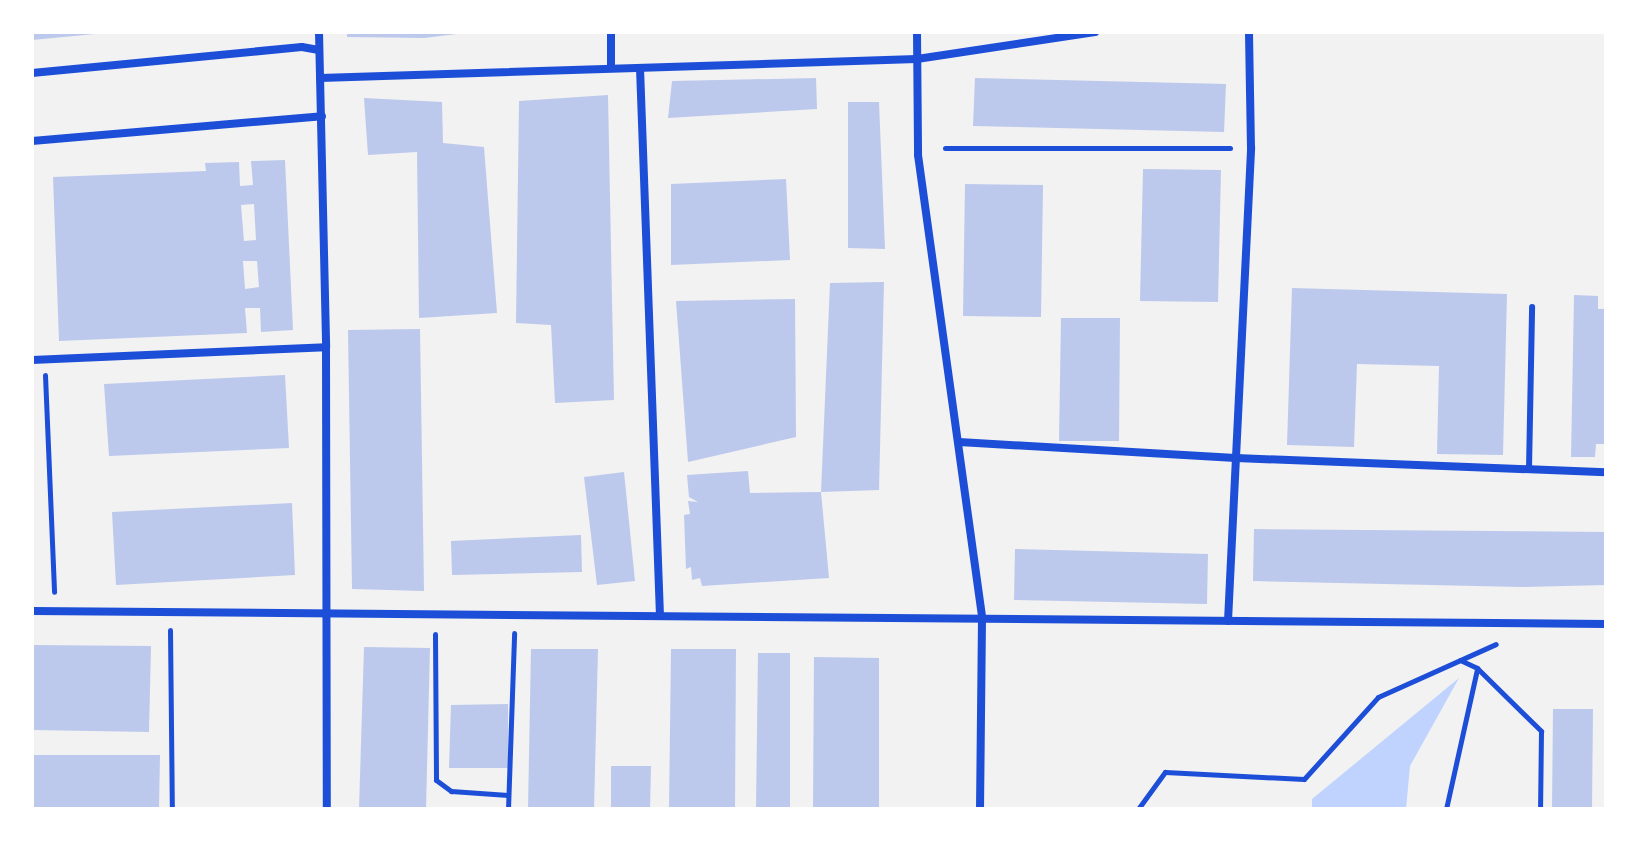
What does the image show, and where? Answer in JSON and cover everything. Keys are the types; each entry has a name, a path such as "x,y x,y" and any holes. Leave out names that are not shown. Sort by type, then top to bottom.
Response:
{"street":[{"path":"319,32 326,347 327,809"},
{"path":"611,32 611,68"},
{"path":"917,32 918,155 982,619 980,809"},
{"path":"320,78 917,59 1095,32"},
{"path":"1228,621 1251,148 1249,32"},
{"path":"32,73 302,47 319,50"},
{"path":"640,68 660,616"},
{"path":"32,141 322,116"},
{"path":"32,360 326,347"},
{"path":"959,442 1236,458 1606,472"},
{"path":"32,611 1606,624"}],"lane":[{"path":"1529,469 1532,307"}],"path":[{"path":"945,148 1230,148"},
{"path":"45,374 54,592"},
{"path":"170,630 172,809"},
{"path":"508,809 514,633"},
{"path":"435,634 436,780 451,791 508,795"},
{"path":"1138,809 1165,772 1304,779 1378,697 1496,644"},
{"path":"1459,660 1477,668 1541,731 1540,809"},
{"path":"1446,809 1477,668"}],"water":[{"path":"1459,678 1410,766 1406,809 1312,809 1312,799"}],"building":[{"path":"32,32 95,32 95,34 32,40"},
{"path":"347,32 457,34 424,38 347,37"},
{"path":"816,78 817,109 668,118 672,81"},
{"path":"975,78 1226,84 1224,132 973,126"},
{"path":"608,95 614,400 555,403 551,325 516,323 519,101"},
{"path":"364,98 442,102 443,143 484,147 497,313 419,318 417,152 368,155"},
{"path":"848,102 879,102 885,249 848,248"},
{"path":"285,160 293,330 261,332 260,308 245,308 247,333 59,341 53,177 206,171 205,163 239,162 240,186 253,185 251,161","holes":["254,204 256,240 244,241 241,205","243,261 257,261 259,287 245,289"]},
{"path":"1143,169 1221,170 1218,302 1140,301"},
{"path":"786,179 790,260 671,265 671,184"},
{"path":"965,184 1043,185 1041,317 963,316"},
{"path":"884,282 879,490 821,492 830,283"},
{"path":"1292,288 1507,294 1503,455 1437,454 1439,366 1357,364 1354,447 1287,445"},
{"path":"1574,295 1598,296 1598,309 1606,309 1606,444 1596,444 1595,457 1571,457"},
{"path":"795,299 796,437 688,462 676,301"},
{"path":"1061,318 1120,318 1119,441 1059,441"},
{"path":"420,329 424,591 352,589 348,330"},
{"path":"285,375 289,448 109,456 104,384"},
{"path":"748,471 750,493 821,492 829,578 702,586 700,578 692,580 691,567 686,569 684,515 690,514 688,501 698,502 689,497 687,475"},
{"path":"624,472 635,581 597,585 584,477"},
{"path":"292,503 295,575 116,585 112,512"},
{"path":"1254,529 1606,532 1606,585 1522,587 1253,581"},
{"path":"581,535 582,572 452,575 451,541"},
{"path":"1015,549 1208,554 1207,604 1014,600"},
{"path":"32,645 151,646 149,732 32,730"},
{"path":"364,647 430,648 426,809 359,809"},
{"path":"531,649 598,649 594,809 528,809"},
{"path":"671,649 736,649 735,809 669,809"},
{"path":"758,653 790,653 790,809 756,809"},
{"path":"814,657 879,658 879,809 813,809"},
{"path":"508,704 508,768 449,768 451,705"},
{"path":"1553,709 1593,709 1592,809 1552,809"},
{"path":"32,755 160,755 159,809 32,809"},
{"path":"611,766 651,766 650,809 611,809"}]}
